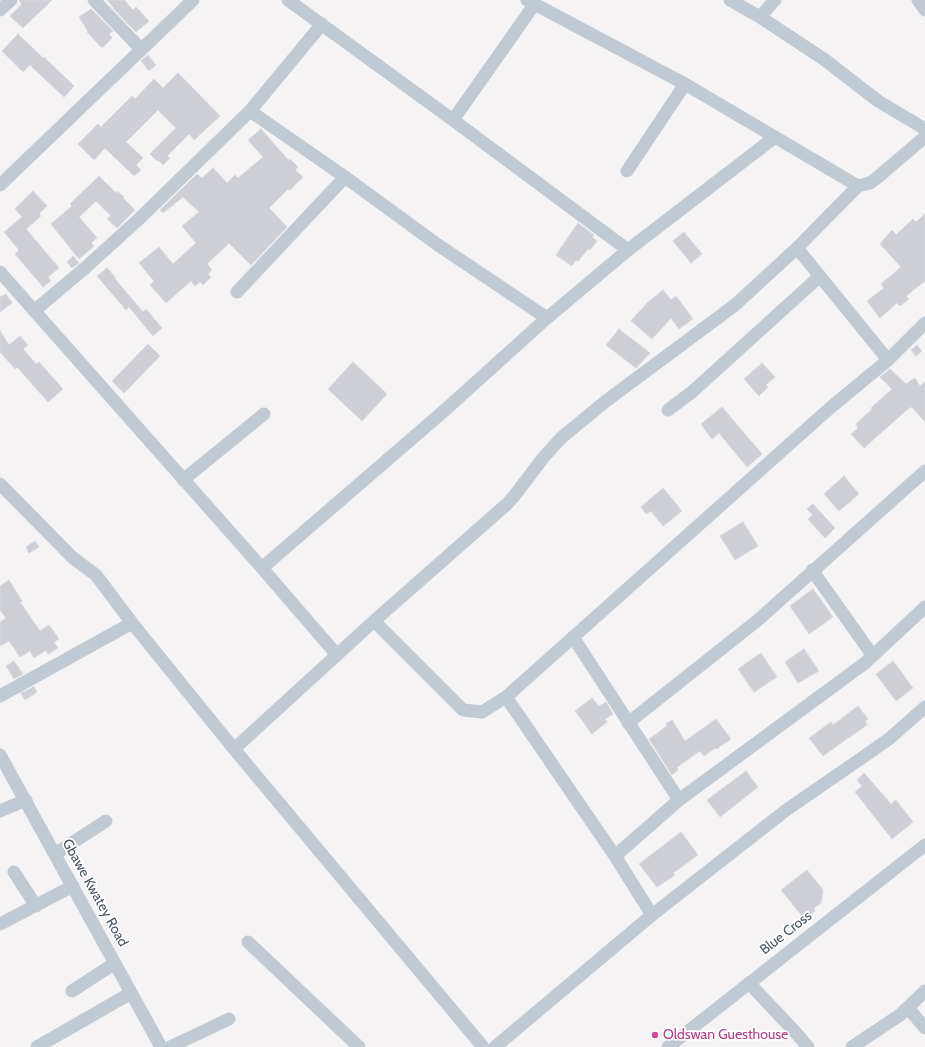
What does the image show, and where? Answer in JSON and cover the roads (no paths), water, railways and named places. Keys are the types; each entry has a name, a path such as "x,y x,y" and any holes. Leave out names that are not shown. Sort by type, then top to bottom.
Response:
{"street":[{"path":"0,10 11,0"},
{"path":"94,0 141,49"},
{"path":"0,185 194,0"},
{"path":"288,0 628,250"},
{"path":"730,0 760,17 825,60 878,100 925,129"},
{"path":"760,17 775,0"},
{"path":"918,0 925,10"},
{"path":"453,120 531,2 685,84 858,186"},
{"path":"34,311 85,268 138,219 250,111 322,24"},
{"path":"627,171 685,84"},
{"path":"250,111 345,177 438,245 547,318"},
{"path":"262,568 445,410 547,318 628,250 775,137"},
{"path":"234,749 374,621 507,504 543,458 561,438 606,401 735,305 797,248 858,186 870,183 925,137"},
{"path":"237,292 345,177"},
{"path":"797,248 888,360"},
{"path":"0,272 337,655"},
{"path":"668,410 692,392 820,276"},
{"path":"374,621 463,710 482,712 506,697 830,408 888,360 925,323"},
{"path":"183,480 264,414"},
{"path":"628,723 758,620 812,570 925,471"},
{"path":"0,484 72,558 96,575 132,623 234,749 483,1047"},
{"path":"812,570 873,656"},
{"path":"616,856 679,800 873,656 925,607"},
{"path":"0,696 132,623"},
{"path":"573,637 679,800"},
{"path":"506,697 616,856 652,915"},
{"path":"495,1047 652,915 785,811 889,739 925,707"},
{"name":"Gbawe Kwatey Road","path":"0,755 161,1047"},
{"path":"0,811 26,800"},
{"path":"55,854 106,821"},
{"name":"Blue Cross","path":"671,1046 925,845"},
{"path":"14,872 36,906"},
{"path":"0,924 73,886"},
{"path":"248,942 359,1047"},
{"path":"72,991 115,963"},
{"path":"749,983 808,1047"},
{"path":"852,1047 908,1008 925,991"},
{"path":"37,1047 132,993"},
{"path":"908,1008 925,1028"},
{"path":"170,1047 228,1019"}],"place":[{"name":"Oldswan Guesthouse","path":"655,1035"}]}
